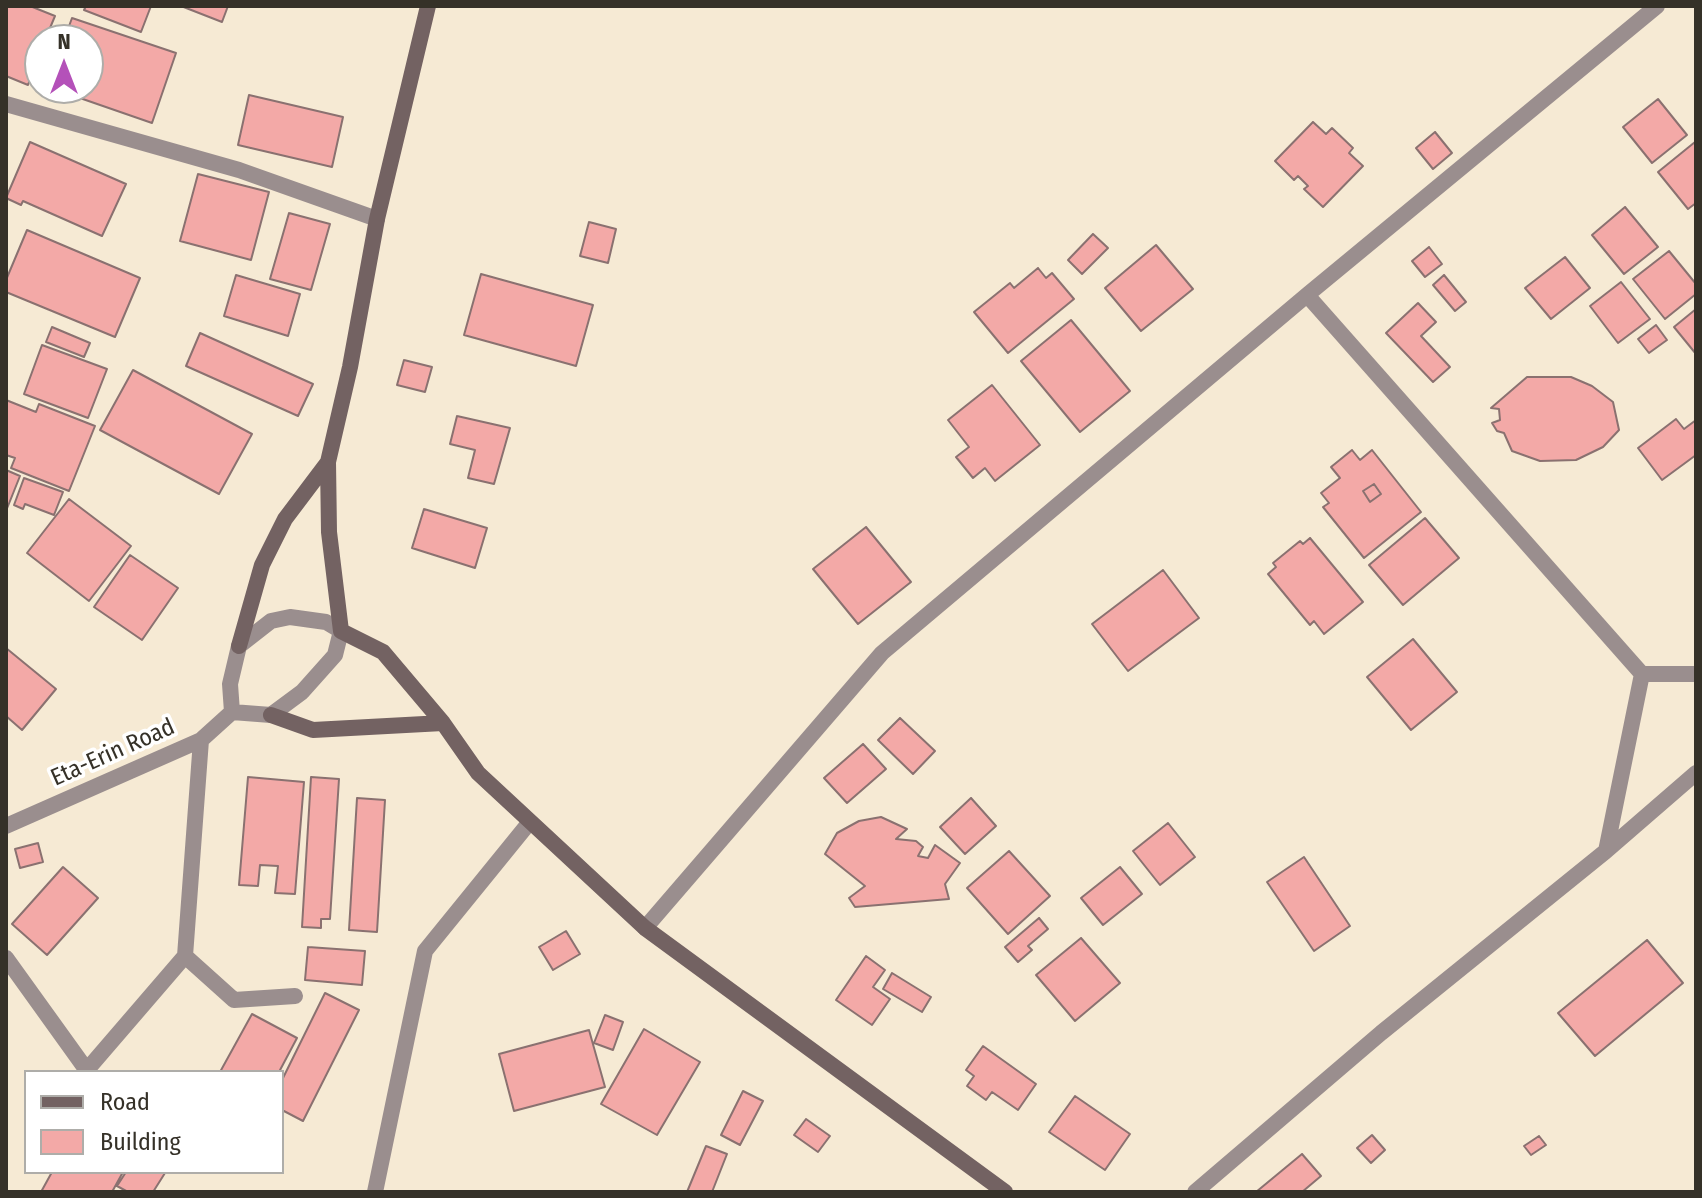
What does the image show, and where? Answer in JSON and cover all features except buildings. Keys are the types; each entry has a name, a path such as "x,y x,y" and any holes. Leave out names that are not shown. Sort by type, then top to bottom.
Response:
{"street":[{"path":"271,715 302,692 335,655 341,631 329,532 328,462 350,367 377,219 428,6"},
{"path":"645,928 882,653 1307,295 1657,6"},
{"path":"6,104 239,170 377,219"},
{"path":"1307,295 1642,674 1696,674"},
{"path":"328,462 285,519 262,565 230,684 232,712 271,715 313,730 443,723"},
{"path":"239,646 271,621 290,617 326,622 383,652 443,723 478,773 645,928 1005,1192"},
{"path":"1606,851 1642,674"},
{"name":"Eta-Erin Road","path":"6,826 201,740 232,712"},
{"path":"88,1070 185,956 201,740"},
{"path":"1195,1192 1381,1033 1606,851 1696,773"},
{"path":"375,1192 425,951 529,823"},
{"path":"185,956 234,1000 295,996"},
{"path":"6,958 86,1070"}]}
